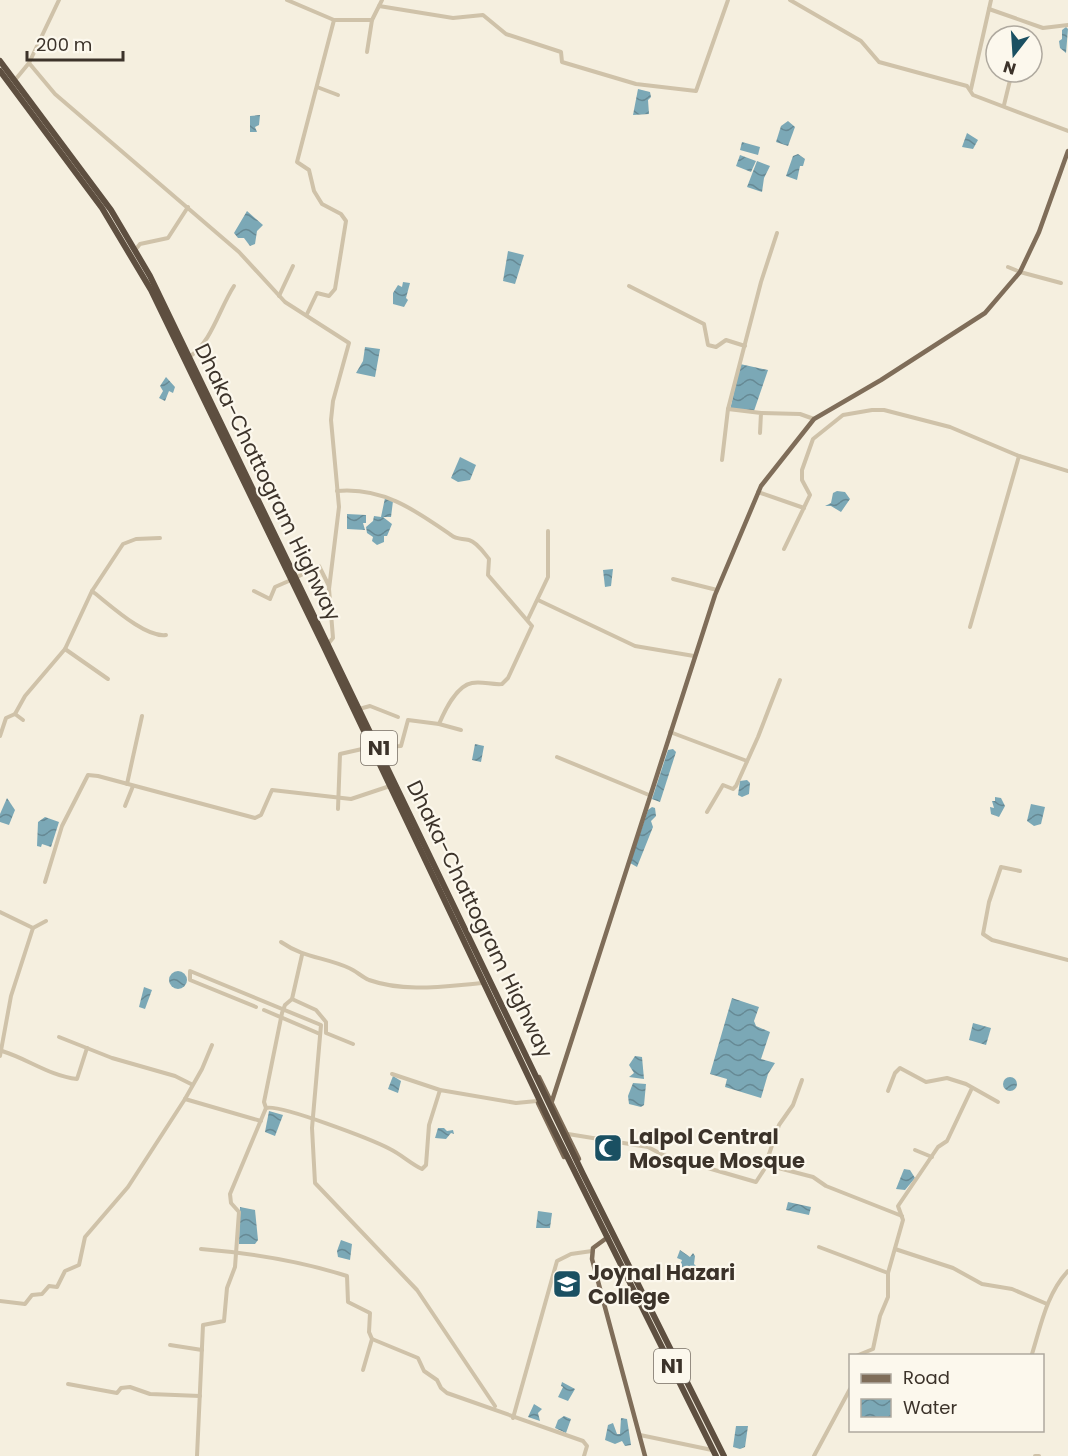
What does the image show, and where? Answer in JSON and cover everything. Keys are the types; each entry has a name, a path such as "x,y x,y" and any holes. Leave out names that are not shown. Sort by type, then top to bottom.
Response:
{"highway":[{"name":"Dhaka-Chattogram Highway","path":"0,61 111,210 136,249 294,578 371,747 426,853"},
{"name":"Dhaka-Chattogram Highway","path":"0,71 102,208 128,248 328,644 378,747 485,982 530,1070"},
{"name":"Dhaka-Chattogram Highway","path":"430,862 577,1168 608,1238 714,1453"},
{"name":"Dhaka-Chattogram Highway","path":"577,1168 606,1216 724,1456"},
{"path":"599,1219 606,1216"},
{"path":"627,1276 632,1278 634,1273"},
{"path":"633,1288 634,1283 639,1284"}],"main road":[{"path":"552,1101 694,656 717,590 758,492 814,419 881,380 985,313 1020,272 1040,232 1068,151"},
{"path":"530,1070 547,1092 568,1134 577,1168"},
{"path":"530,1070 537,1101 557,1145 577,1168"},
{"path":"547,1092 551,1094 555,1090"},
{"path":"608,1238 592,1251 594,1270 645,1456"}],"street":[{"path":"14,80 29,63 59,0"},
{"path":"287,0 334,20 372,20"},
{"path":"367,52 372,20 382,0"},
{"path":"379,6 453,18 483,15 506,34 561,52 562,62 636,84 696,91 728,0"},
{"path":"790,0 861,40 879,62 964,85 973,94 1068,131"},
{"path":"971,90 991,0"},
{"path":"989,9 1043,28 1068,25"},
{"path":"307,315 317,293 329,296 335,290 346,221 341,214 322,204 314,191 309,170 297,162 334,20"},
{"path":"29,63 55,94 239,252 279,296 349,343 333,400 331,420 338,516 330,587 333,633 328,644"},
{"path":"1004,105 1009,84"},
{"path":"317,87 338,94"},
{"path":"136,249 140,244 168,238 188,207"},
{"path":"722,459 728,409 777,233"},
{"path":"279,296 293,266"},
{"path":"1008,267 1061,282"},
{"path":"629,285 704,324 708,345 716,348 726,340 745,346"},
{"path":"189,357 204,345 221,305 234,286"},
{"path":"728,409 800,414 814,419"},
{"path":"784,549 810,495 802,480 805,454 813,439 843,415 872,410 898,413 950,427 1019,456 1068,471"},
{"path":"760,433 761,413"},
{"path":"970,627 1019,456"},
{"path":"337,491 354,490 384,494 433,521 456,538 473,542 489,559 488,575 528,618 532,630 508,678 502,684 473,683 463,686 448,706 439,724"},
{"path":"758,492 804,508"},
{"path":"528,618 548,577 548,531"},
{"path":"0,736 6,718 15,714 25,696 65,649 92,591 123,544 136,539 160,538"},
{"path":"254,591 270,599 276,587 319,566 330,587"},
{"path":"673,579 717,590"},
{"path":"92,591 146,631 158,636 166,635"},
{"path":"538,600 635,646 694,656"},
{"path":"65,649 108,679"},
{"path":"707,812 723,785 733,789 736,786 780,680"},
{"path":"359,709 370,706 398,717"},
{"path":"15,714 23,720"},
{"path":"127,784 142,716"},
{"path":"378,747 401,746 408,720 439,724 461,730"},
{"path":"670,732 747,761"},
{"path":"338,809 340,754 371,747"},
{"path":"557,757 649,795"},
{"path":"45,882 62,826 86,777 98,776 255,818 261,815 272,790 351,800 390,786"},
{"path":"125,806 133,786"},
{"path":"1020,871 1001,867 989,902 982,934 992,940 1068,960"},
{"path":"0,912 33,928"},
{"path":"46,921 33,928 11,996 1,1053 64,1077 77,1079 87,1048"},
{"path":"281,942 302,955 350,968 366,979 395,986 415,988 485,982"},
{"path":"267,1108 264,1102 281,1017 283,1009 292,999 302,955"},
{"path":"256,1007 190,980 190,972 321,1025 314,1120 315,1183 417,1290 495,1407"},
{"path":"292,999 316,1010 326,1022 326,1033 353,1044"},
{"path":"264,1010 320,1034"},
{"path":"59,1037 112,1058 175,1076 191,1084"},
{"path":"0,1300 26,1304 32,1295 42,1294 50,1286 57,1287 65,1272 79,1265 85,1237 128,1187 185,1099 212,1045"},
{"path":"888,1091 895,1073 900,1068 926,1082 947,1078 998,1102"},
{"path":"392,1074 440,1090 516,1103 537,1101"},
{"path":"568,1134 648,1147 663,1155 756,1182 765,1166 779,1125 794,1105 802,1080"},
{"path":"857,1354 871,1352 873,1349 880,1316 888,1297 888,1273 903,1220 898,1206 938,1147 946,1141 972,1088"},
{"path":"267,1108 277,1108 314,1120 389,1149 422,1169 426,1166 429,1125 440,1090"},
{"path":"185,1099 261,1121"},
{"path":"197,1456 203,1324 224,1321 227,1288 232,1278 236,1252 239,1210 231,1203 230,1194 267,1108"},
{"path":"915,1150 932,1157"},
{"path":"765,1166 813,1177 826,1186 840,1189 862,1201 902,1216"},
{"path":"819,1247 888,1273"},
{"path":"201,1249 236,1252 316,1266 347,1276 348,1302 370,1313 369,1332 372,1339 363,1370"},
{"path":"895,1250 953,1268 982,1284 1012,1289 1047,1304"},
{"path":"513,1418 557,1261 572,1254 592,1251"},
{"path":"1032,1354 1047,1304 1059,1281 1068,1271"},
{"path":"372,1339 418,1358 424,1371 437,1380 447,1393 583,1441 587,1446 584,1456"},
{"path":"171,1344 202,1350"},
{"path":"68,1384 117,1393 121,1388 129,1387 150,1394 200,1396"},
{"path":"814,1456 849,1391"},
{"path":"640,1435 714,1453"}],"water":[{"path":"1066,27 1068,29 1066,53 1060,48 1059,41 1062,39 1062,30"},
{"path":"638,89 650,92 649,114 633,115"},
{"path":"260,115 259,125 255,127 257,132 250,132 250,116"},
{"path":"788,121 795,127 788,146 776,142 781,126"},
{"path":"967,133 978,140 973,149 962,147"},
{"path":"742,142 760,147 758,155 740,150"},
{"path":"798,154 805,159 803,166 800,166 797,180 786,176 793,156"},
{"path":"740,155 756,161 751,172 736,166"},
{"path":"757,161 770,166 764,178 762,192 747,187"},
{"path":"247,211 263,225 257,231 255,244 250,246 244,238 238,238 234,233"},
{"path":"508,251 524,255 515,284 503,281"},
{"path":"403,282 410,283 406,298 408,300 404,307 393,304 393,293 398,285 402,287"},
{"path":"365,347 380,349 375,377 356,373 363,361"},
{"path":"740,364 768,370 754,411 730,410"},
{"path":"166,377 175,387 173,393 169,391 165,401 159,398 163,391 160,386"},
{"path":"460,457 476,465 470,480 458,482 451,478"},
{"path":"845,492 850,499 841,512 831,506 825,506 831,503 833,493"},
{"path":"385,498 393,501 391,517 383,517 392,524 387,536 384,536 384,542 377,545 372,541 373,537 367,533 366,527 373,521 374,516 381,517"},
{"path":"347,514 366,515 366,523 363,523 365,530 347,529"},
{"path":"613,569 611,586 605,587 603,570"},
{"path":"475,744 484,746 481,762 472,760"},
{"path":"673,749 676,752 660,802 652,799 668,750"},
{"path":"747,780 750,783 749,794 742,797 738,795 740,781"},
{"path":"995,797 1001,798 1005,806 999,817 991,814 990,807 994,808 992,801 995,801"},
{"path":"7,798 15,810 9,825 0,822 0,814"},
{"path":"1031,804 1045,807 1041,824 1034,826 1027,821"},
{"path":"655,808 656,816 651,821 653,827 637,867 630,863 648,810"},
{"path":"45,817 59,822 51,847 42,844 41,847 37,846 38,822"},
{"path":"178,971 184,974 187,980 184,986 178,989 172,986 169,980 172,974"},
{"path":"144,987 152,990 145,1009 139,1007"},
{"path":"732,998 759,1007 754,1021 756,1026 770,1032 761,1059 775,1063 768,1074 761,1098 725,1087 727,1079 710,1074"},
{"path":"973,1023 991,1028 986,1045 969,1040"},
{"path":"635,1056 642,1057 644,1079 629,1077 634,1073 629,1065"},
{"path":"393,1076 401,1081 398,1093 388,1089"},
{"path":"1007,1077 1013,1077 1017,1084 1013,1091 1007,1091 1003,1087 1003,1081"},
{"path":"633,1083 646,1084 644,1105 641,1107 629,1104 628,1096"},
{"path":"269,1111 283,1115 275,1136 265,1132"},
{"path":"438,1128 453,1130 454,1134 451,1133 446,1139 435,1138"},
{"path":"904,1169 910,1170 915,1178 905,1190 896,1189"},
{"path":"788,1202 811,1207 809,1215 786,1210"},
{"path":"240,1207 255,1210 258,1240 255,1244 239,1244"},
{"path":"538,1211 552,1213 550,1228 536,1228"},
{"path":"341,1240 352,1244 350,1260 338,1257 337,1251"},
{"path":"680,1250 690,1257 693,1253 695,1256 694,1264 697,1267 690,1273 694,1277 685,1279 674,1273 674,1268 679,1268 682,1260 677,1258"},
{"path":"562,1382 575,1389 568,1401 558,1397 563,1387"},
{"path":"534,1404 542,1409 538,1413 540,1421 528,1417"},
{"path":"564,1416 571,1419 566,1433 555,1428 558,1420"},
{"path":"621,1418 627,1419 631,1445 625,1446 622,1441 615,1444 605,1440 608,1425 613,1423 617,1434 620,1434"},
{"path":"736,1426 748,1426 745,1447 740,1449 733,1447"}],"place":[{"name":"Lalpol Central Mosque Mosque","path":"608,1148"},
{"name":"Joynal Hazari College","path":"567,1284"}]}
